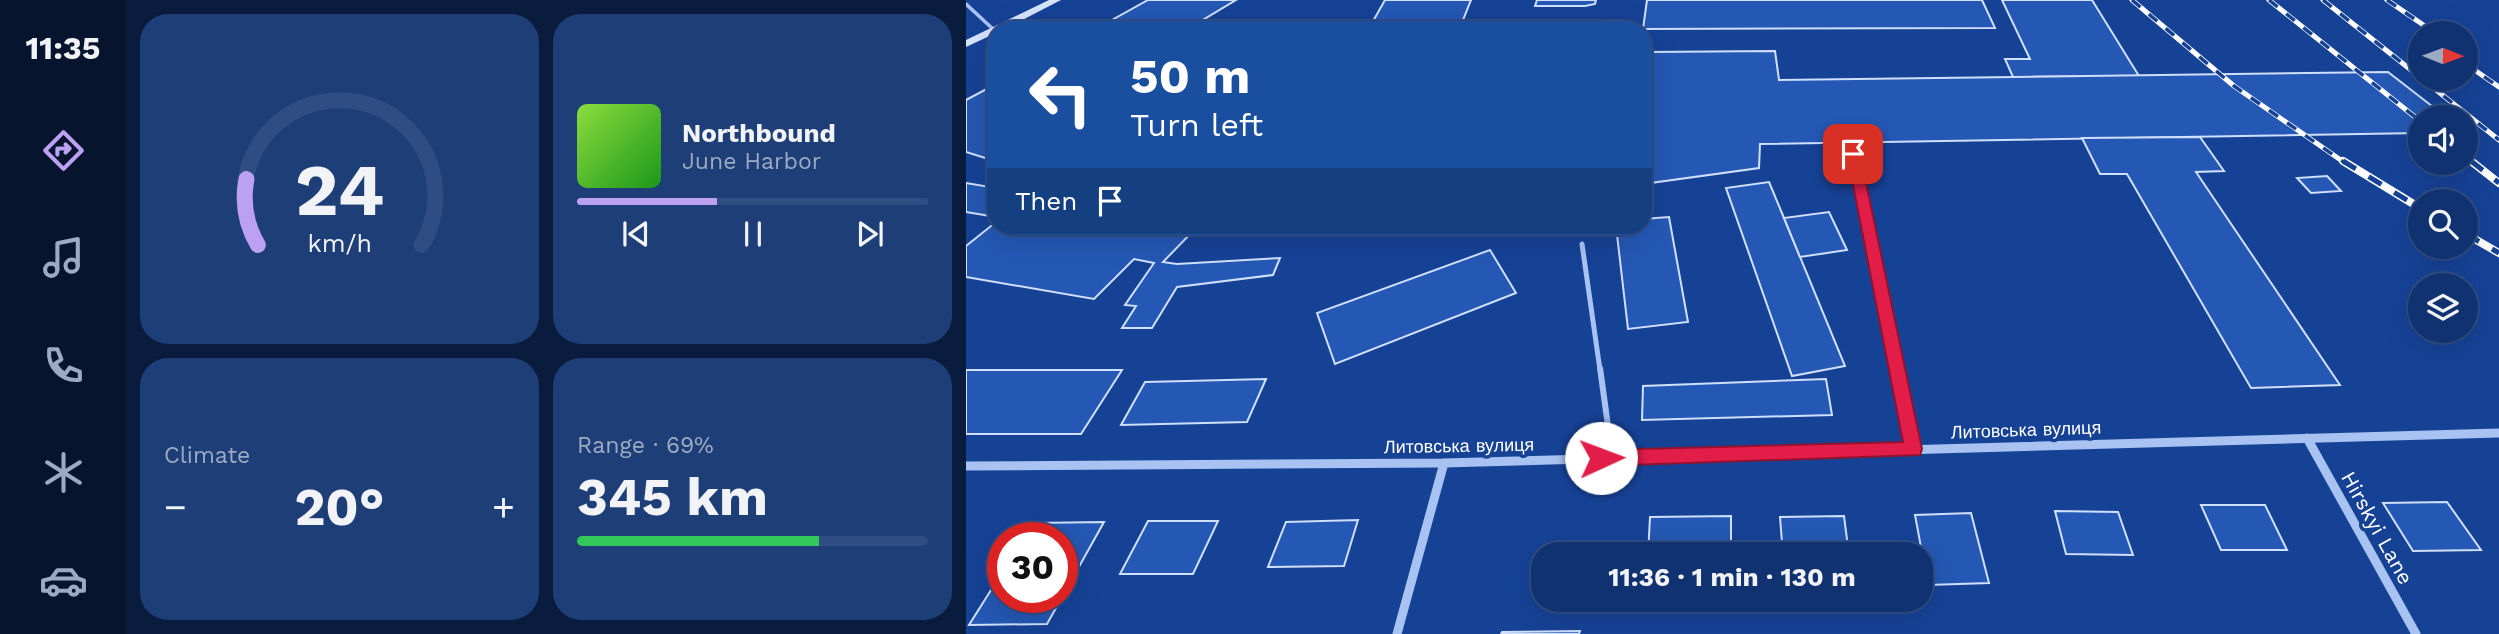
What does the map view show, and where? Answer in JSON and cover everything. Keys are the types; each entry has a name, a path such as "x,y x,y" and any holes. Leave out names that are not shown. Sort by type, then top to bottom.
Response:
{"street":[{"path":"1013,21 1056,0"},
{"path":"966,44 987,34"},
{"name":"Литовська вулиця","path":"966,466 1444,463 2499,433"},
{"name":"Hirskyi Lane","path":"2307,438 2416,634"},
{"path":"1397,634 1444,463"}],"lane":[{"path":"966,4 987,24"},
{"path":"1853,154 1913,449"},
{"path":"1582,244 1608,426 1601,458"}],"building":[{"path":"1148,0 1236,0 1201,21 1110,21"},
{"path":"1385,0 1471,0 1463,21 1373,21"},
{"path":"1537,0 1596,0 1595,4 1585,6 1535,6"},
{"path":"1647,0 1982,0 1995,28 1652,29 1652,21 1644,21"},
{"path":"2002,0 2092,0 2139,76 2013,77 2005,59 2030,59"},
{"path":"1775,51 1779,80 2388,72 2408,88 2408,91 2412,91 2431,105 2408,105 2408,133 1760,144 1759,168 1652,183 1652,52"},
{"path":"987,89 987,159 966,152 966,100"},
{"path":"2200,137 2224,171 2196,172 2340,385 2251,388 2127,174 2100,174 2082,138"},
{"path":"2327,176 2341,191 2311,193 2297,178"},
{"path":"1769,182 1845,366 1792,376 1726,188"},
{"path":"966,183 987,186 987,216 966,212"},
{"path":"1829,212 1847,250 1800,257 1784,218"},
{"path":"1669,217 1688,322 1628,329 1617,235 1652,235 1652,218"},
{"path":"987,229 987,235 1189,235 1163,262 1177,264 1280,258 1273,275 1177,287 1152,328 1122,328 1136,306 1125,305 1154,263 1134,259 1094,299 966,277 966,246"},
{"path":"1490,250 1516,293 1335,364 1317,313"},
{"path":"966,370 1122,370 1081,434 966,434"},
{"path":"1266,379 1247,422 1121,425 1145,382"},
{"path":"1826,379 1832,415 1642,420 1643,386"},
{"path":"2447,502 2481,550 2413,551 2383,503"},
{"path":"2201,505 2265,505 2287,550 2221,550"},
{"path":"2055,511 2118,512 2133,555 2066,554"},
{"path":"1971,513 1989,583 1933,585 1933,542 1920,542 1915,515"},
{"path":"1731,516 1731,542 1649,542 1650,517"},
{"path":"1844,516 1847,542 1782,542 1780,517"},
{"path":"1358,520 1344,566 1268,567 1286,522"},
{"path":"1148,521 1218,521 1193,574 1120,574"},
{"path":"1078,522 1104,522 1078,569"},
{"path":"987,596 987,613 1053,613 1047,624 969,625"},
{"path":"1580,631 1579,634 1501,634 1502,632"}],"railway":[{"path":"2132,0 2234,86 2345,163"},
{"path":"2269,0 2408,111"},
{"path":"2323,0 2499,140"},
{"path":"2387,0 2418,21"},
{"path":"2478,72 2499,87"},
{"path":"2343,161 2408,201"},
{"path":"2478,166 2499,183"},
{"path":"2478,241 2499,253"}],"route":[{"path":"1601,458 1913,449 1909,416 1853,154"}]}
